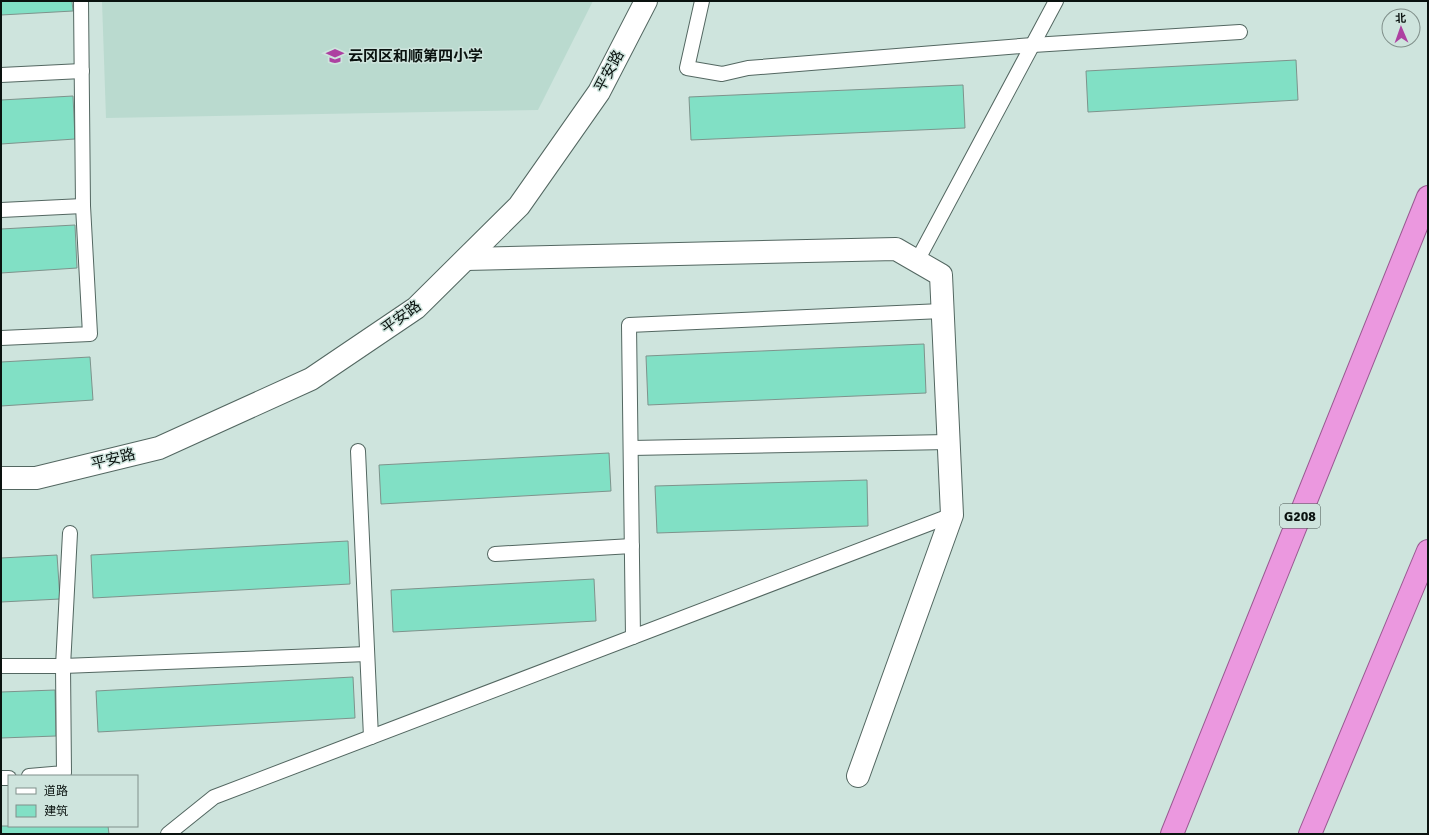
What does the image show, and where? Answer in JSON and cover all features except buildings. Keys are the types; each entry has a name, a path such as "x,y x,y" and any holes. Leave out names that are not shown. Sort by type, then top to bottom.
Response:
{"highway":[{"name":"G208","path":"1172,834 1428,197"},
{"path":"1310,834 1428,550"}],"street":[{"name":"平安路","path":"1,478 36,478 159,448 311,379 416,308 519,206 599,92 646,1"},
{"path":"466,259 896,249 941,275 952,515 858,776"}],"lane":[{"path":"1,338 90,334 83,206 81,1"},
{"path":"702,1 687,68 722,74 748,68 1032,45 1240,32"},
{"path":"917,262 1056,1"},
{"path":"1,75 82,71"},
{"path":"1,210 83,206"},
{"path":"633,637 629,325 942,310"},
{"path":"631,448 948,442"},
{"path":"358,450 371,737"},
{"path":"168,834 214,797 952,515"},
{"path":"41,775 64,773 63,666 70,533"},
{"path":"495,554 632,546"},
{"path":"1,666 63,666 367,654"}],"shaded area":[{"name":"云冈区和顺第四小学","path":"102,1 593,1 538,110 106,118"}],"place":[{"name":"云冈区和顺第四小学","path":"335,56"}]}
